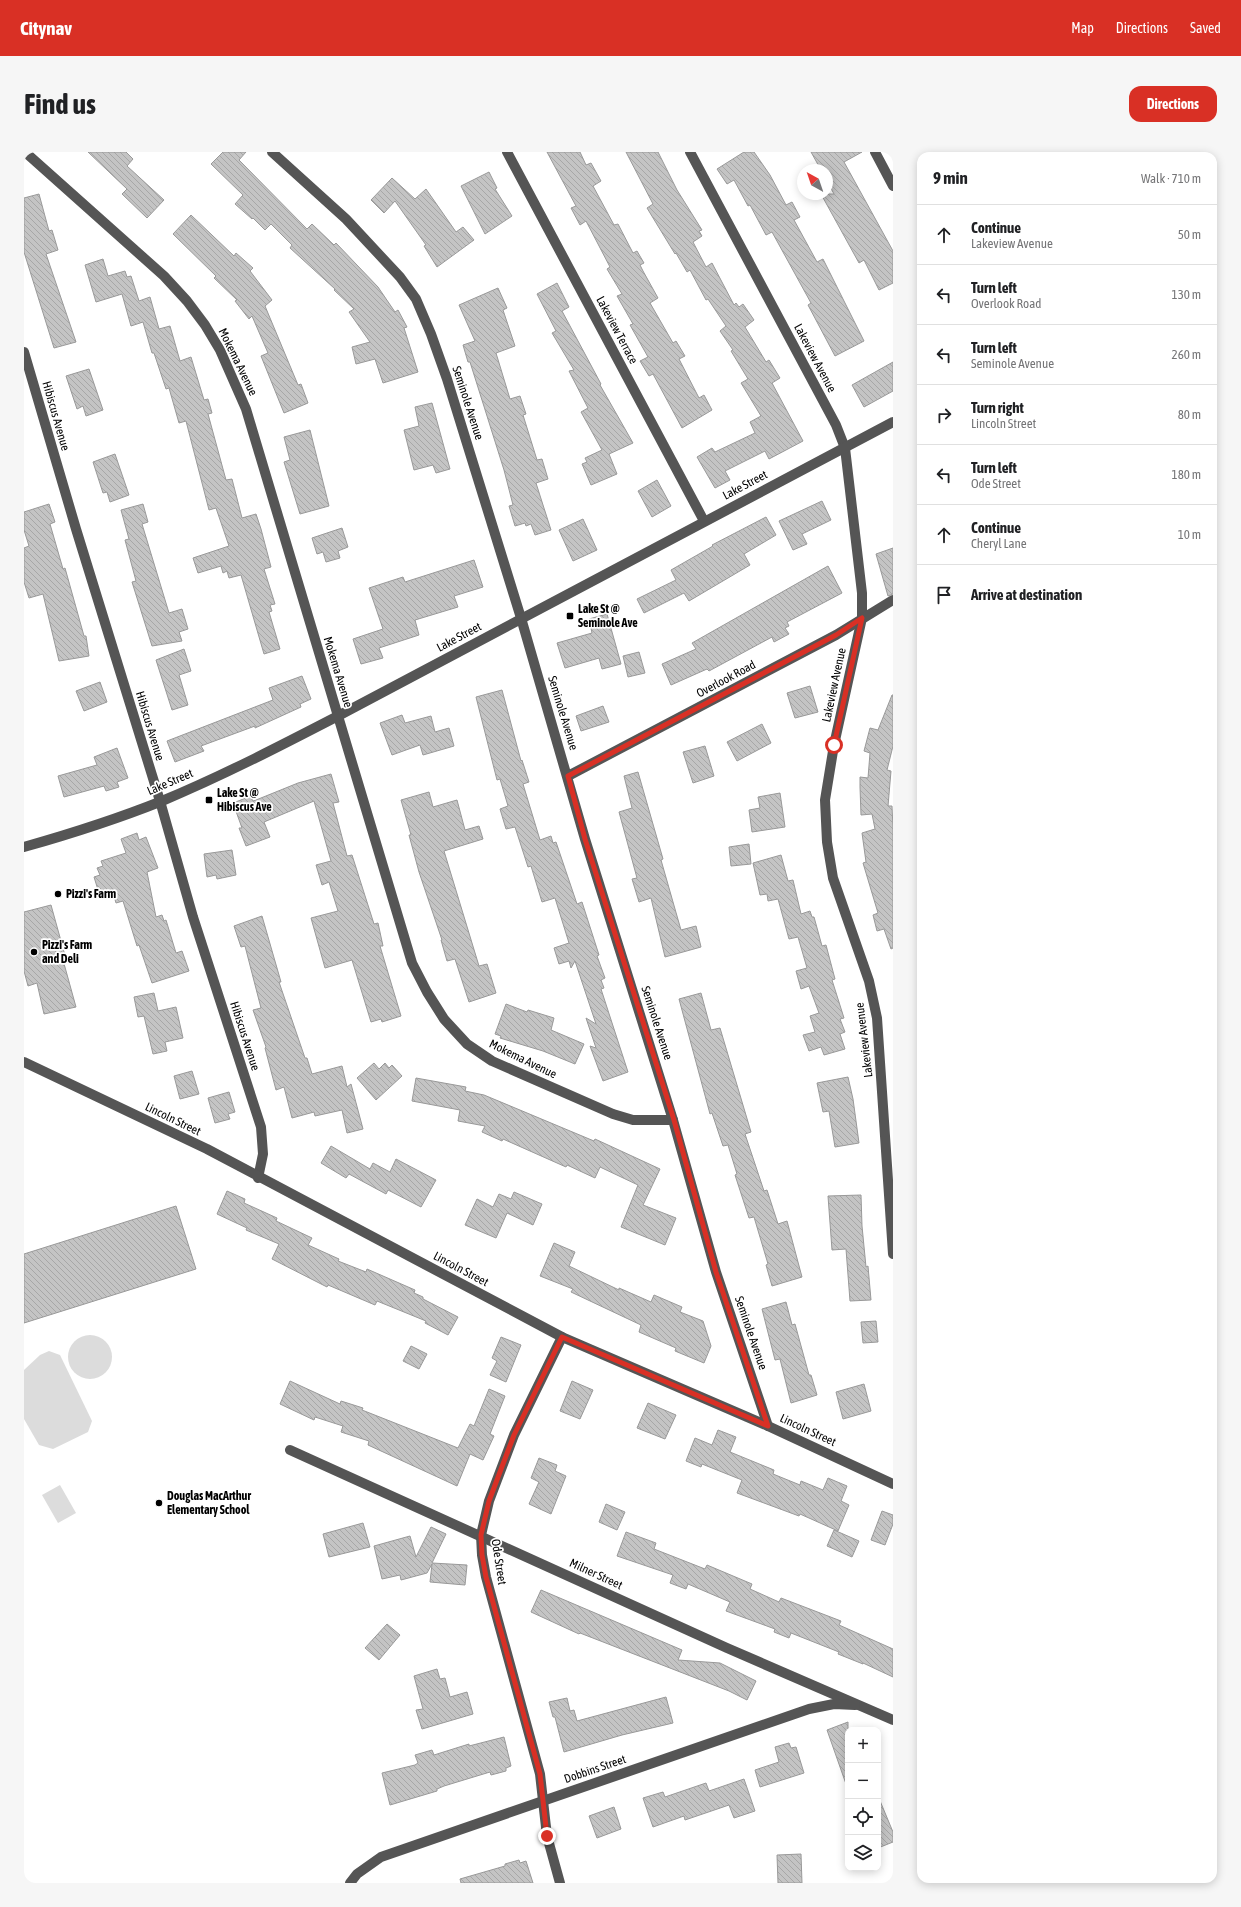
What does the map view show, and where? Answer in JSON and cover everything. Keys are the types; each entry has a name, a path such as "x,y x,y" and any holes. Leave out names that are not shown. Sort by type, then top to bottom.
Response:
{"street":[{"name":"Mokema Avenue","path":"25,152 164,276 201,319 220,350 246,409 412,963 427,992 444,1019 467,1044 492,1061 613,1114 633,1120 674,1120"},
{"name":"Seminole Avenue","path":"272,152 312,187 362,236 400,277 416,299 448,379 522,618 585,839 674,1120 716,1272 768,1426"},
{"name":"Lakeview Terrace","path":"507,152 704,521"},
{"name":"Lakeview Avenue","path":"690,152 836,425 845,448 862,593 862,618 834,745 827,792 827,842 832,878 869,981 877,1018 892,1215 893,1254"},
{"path":"875,152 893,186"},
{"name":"Hibiscus Avenue","path":"24,352 76,529 160,801 193,917 261,1127 263,1154 258,1178"},
{"name":"Lake Street","path":"24,847 59,837 160,801 241,765 338,716 893,422"},
{"name":"Overlook Road","path":"568,776 836,635 893,600"},
{"name":"Lincoln Street","path":"24,1062 207,1149 258,1178 562,1337 768,1426 893,1484"},
{"name":"Ode Street","path":"560,1883 547,1836 540,1774 486,1577 482,1555 481,1535 489,1501 514,1435 562,1337"},
{"name":"Milner Street","path":"290,1450 363,1484 481,1535 727,1648 893,1720"},
{"name":"Dobbins Street","path":"350,1883 356,1874 381,1857 808,1709 834,1704 859,1705"}],"shaded area":[{"path":"86,1335 94,1335 106,1341 112,1353 112,1361 106,1373 94,1379 86,1379 74,1373 68,1361 68,1353 74,1341"},
{"path":"49,1351 60,1355 92,1421 88,1432 53,1449 39,1445 24,1419 24,1370 40,1355"},
{"path":"60,1485 76,1513 58,1523 42,1495"}],"building":[{"path":"88,152 126,152 133,159 127,166 164,200 147,218 122,194 127,189"},
{"path":"223,152 246,152 239,160 307,229 312,224 334,245 336,243 378,287 395,312 398,310 407,327 404,328 418,372 383,383 375,359 356,364 352,347 370,342 349,312 354,309 334,290 335,289 290,248 292,245 271,224 265,230 253,218 252,219 235,204 243,195 211,164"},
{"path":"547,152 580,152 586,165 591,163 601,181 593,186 614,225 618,224 633,253 637,251 644,263 640,265 658,298 650,303 673,343 676,341 685,356 679,359 699,398 704,395 712,410 682,428 653,374 649,376 640,361 648,357 630,325 633,324 617,296 622,294 607,269 610,267 586,221 580,225 571,208 576,206"},
{"path":"626,152 658,152 677,190 702,230 699,231 702,236 693,242 706,267 712,263 734,305 736,303 739,307 743,304 754,320 745,327 766,362 769,360 780,378 772,383 803,441 769,459 765,451 725,471 730,480 715,488 697,457 712,448 715,452 755,433 750,422 761,416 741,383 748,379 731,351 733,350 720,331 726,326 708,299 706,300 690,270 687,272 647,208 653,204"},
{"path":"744,152 754,152 770,175 786,205 792,202 800,217 794,220 817,262 823,259 864,341 835,356 808,305 811,303 772,232 766,235 750,205 748,206 734,180 727,184 717,169"},
{"path":"811,152 862,152 844,162 893,251 893,283 879,290 864,260 859,263 824,200 833,200 833,164 818,164"},
{"path":"489,172 497,188 495,189 512,216 485,234 461,186"},
{"path":"392,178 415,199 426,189 456,232 463,227 474,240 437,267 424,246 426,245 395,201 384,213 371,200"},
{"path":"39,194 49,231 52,230 58,250 46,254 76,342 54,348 24,252 24,198"},
{"path":"191,215 234,256 236,253 253,268 250,271 272,300 265,306 298,385 301,384 308,403 284,413 261,356 268,353 252,316 249,319 235,301 237,300 214,278 216,276 173,234"},
{"path":"103,259 108,276 125,271 127,277 131,276 139,301 150,297 159,329 170,326 180,361 191,357 204,400 208,399 212,413 208,414 226,480 232,479 242,518 256,514 261,529 271,567 264,569 275,604 270,605 272,611 269,612 280,649 264,654 241,575 229,578 227,571 223,573 221,566 198,573 193,558 229,546 216,508 209,510 186,421 179,423 169,388 166,389 154,353 152,353 143,322 131,326 122,294 96,302 85,265"},
{"path":"557,283 569,307 562,311 601,384 600,385 633,443 609,454 617,474 591,485 582,464 587,462 585,458 602,450 581,412 588,408 569,371 574,370 552,333 556,331 537,294"},
{"path":"498,288 507,308 503,310 515,346 496,353 510,399 520,396 526,414 523,415 537,460 542,459 548,479 536,483 551,530 535,535 531,524 526,526 525,523 515,526 509,506 513,505 504,470 470,362 468,362 463,345 475,341 459,305"},
{"path":"893,362 893,391 864,407 852,385"},
{"path":"89,369 103,410 86,416 83,406 77,409 66,376"},
{"path":"432,403 450,469 436,473 433,465 414,470 404,430 419,426 415,407"},
{"path":"310,430 329,506 300,514 284,462 290,460 284,437"},
{"path":"115,454 129,495 110,502 107,492 103,493 93,462"},
{"path":"657,480 671,506 652,517 638,491"},
{"path":"822,501 831,520 802,534 807,544 793,550 779,521"},
{"path":"49,504 55,522 50,524 63,569 65,568 84,636 86,636 89,656 59,661 43,594 29,598 24,582 24,548 29,546 24,530 24,512"},
{"path":"143,504 148,522 142,524 169,613 182,609 188,629 179,632 182,641 152,646 132,582 136,581 125,540 129,539 121,510"},
{"path":"766,517 776,535 744,554 750,565 689,601 684,593 644,613 637,599 676,580 671,570 713,546 712,545"},
{"path":"583,519 597,550 573,561 559,530"},
{"path":"342,528 348,547 338,551 340,558 326,562 323,552 317,554 312,538"},
{"path":"893,548 893,594 888,596 876,554"},
{"path":"474,560 483,587 454,596 458,607 415,620 419,635 379,648 383,658 361,664 353,639 383,629 369,588 403,577 405,582"},
{"path":"828,566 842,593 787,622 789,626 785,628 789,634 774,642 772,637 709,671 707,669 671,685 662,664 696,649 692,643"},
{"path":"607,614 621,664 602,669 599,658 565,668 557,643 592,633 589,619"},
{"path":"184,649 191,671 179,675 188,705 172,710 156,660"},
{"path":"639,652 645,673 628,677 623,656"},
{"path":"302,676 311,699 300,704 301,707 255,728 255,726 201,746 204,751 175,762 167,741 273,700 269,688"},
{"path":"100,682 107,702 84,711 76,691"},
{"path":"810,686 818,712 795,718 787,693"},
{"path":"502,690 521,761 522,760 529,782 523,784 540,840 551,836 553,843 556,842 577,904 582,902 599,955 597,956 605,978 601,980 604,988 601,989 628,1072 603,1081 590,1046 596,1048 586,1018 596,1024 575,961 571,968 569,961 559,964 554,948 569,943 555,898 542,902 531,866 528,867 515,827 506,829 500,809 508,806 500,779 497,780 476,697"},
{"path":"892,695 893,746 887,770 891,771 888,806 892,806 893,829 893,948 891,949 884,929 877,931 873,915 878,913 863,863 866,862 862,833 875,829 872,814 861,815 860,777 868,778 870,753 864,751 870,728 878,730"},
{"path":"603,706 609,722 581,731 576,716"},
{"path":"402,715 405,723 431,716 435,732 449,728 454,746 423,755 420,745 392,755 380,723"},
{"path":"762,724 771,743 737,761 727,742"},
{"path":"705,746 714,776 693,783 683,752"},
{"path":"117,748 128,778 117,782 119,787 106,791 104,786 64,797 58,776 97,765 94,757"},
{"path":"638,772 663,859 661,860 681,930 696,926 701,947 665,957 651,898 639,902 632,879 637,878 619,812 632,808 624,776"},
{"path":"331,774 339,802 333,803 347,856 352,855 374,924 378,923 383,946 380,946 401,1016 382,1022 381,1019 371,1022 352,960 325,968 311,918 338,911 329,882 322,885 316,865 331,861 314,801 264,822 270,837 246,846 239,828 242,828 233,803 251,796 253,801 298,783"},
{"path":"429,792 433,807 457,800 465,830 479,826 483,839 444,851 479,966 487,964 496,993 469,1002 455,959 447,961 442,940 419,872 409,835 411,835 401,800"},
{"path":"780,793 785,827 752,832 749,810 760,808 758,797"},
{"path":"137,833 139,840 146,837 158,868 147,872 156,917 162,915 164,921 166,920 176,953 182,951 189,971 152,983 139,945 137,946 123,901 116,903 112,889 99,893 94,877 100,875 97,868 103,866 101,861 126,853 121,839"},
{"path":"749,844 751,864 731,866 729,847"},
{"path":"232,850 236,875 217,879 216,875 207,877 204,854"},
{"path":"781,855 788,881 793,880 801,914 810,911 812,917 814,917 822,946 826,945 835,979 832,980 844,1018 840,1019 845,1032 840,1034 845,1049 824,1055 821,1047 809,1051 803,1035 815,1032 810,1016 819,1013 809,986 801,989 796,971 807,968 798,937 789,939 778,899 768,901 767,894 760,895 753,863"},
{"path":"51,905 66,959 63,960 76,1007 44,1014 37,983 28,986 24,971 24,912"},
{"path":"262,916 281,982 279,982 312,1074 342,1066 347,1087 351,1084 363,1129 347,1133 342,1110 315,1116 314,1112 292,1118 284,1087 276,1090 265,1048 266,1047 253,1010 261,1008 245,946 241,947 234,926"},
{"path":"154,993 158,1011 176,1007 183,1038 165,1042 167,1051 153,1054 144,1016 138,1017 134,997"},
{"path":"701,993 711,1030 720,1028 751,1132 745,1134 764,1191 767,1190 778,1224 787,1221 802,1277 772,1286 766,1265 768,1264 754,1217 749,1218 735,1175 737,1174 728,1145 723,1146 712,1113 710,1114 679,999"},
{"path":"506,1004 527,1012 528,1010 554,1018 551,1030 584,1044 575,1064 543,1051 500,1038 501,1036 495,1034"},
{"path":"374,1063 379,1069 385,1063 389,1068 392,1065 402,1076 376,1100 357,1078"},
{"path":"192,1071 199,1094 180,1099 174,1076"},
{"path":"848,1077 853,1099 859,1143 835,1147 829,1111 823,1112 817,1083"},
{"path":"416,1078 466,1087 465,1091 484,1095 594,1141 595,1139 660,1169 643,1205 676,1218 665,1245 621,1227 638,1185 600,1167 595,1178 567,1165 566,1167 503,1139 502,1141 482,1132 485,1126 458,1121 460,1110 412,1101"},
{"path":"229,1092 235,1112 228,1114 230,1119 215,1123 208,1098"},
{"path":"331,1146 370,1169 373,1163 390,1172 396,1159 436,1180 421,1207 388,1190 386,1194 349,1174 346,1178 321,1163"},
{"path":"227,1191 245,1199 244,1203 277,1218 276,1221 312,1238 308,1245 339,1259 338,1261 366,1272 367,1269 415,1290 414,1293 423,1297 423,1299 458,1317 448,1335 425,1323 426,1321 377,1301 375,1305 328,1285 327,1287 272,1259 279,1244 246,1230 247,1228 217,1214"},
{"path":"514,1192 542,1204 533,1225 507,1213 496,1238 465,1225 477,1199 493,1207 499,1194 511,1199"},
{"path":"861,1195 862,1226 871,1300 850,1301 846,1249 832,1250 828,1196"},
{"path":"176,1206 196,1269 24,1323 24,1254"},
{"path":"554,1243 575,1252 569,1266 619,1290 619,1288 651,1302 654,1295 682,1307 680,1312 703,1321 711,1346 704,1363 675,1351 676,1348 639,1332 641,1325 571,1292 573,1289 540,1276"},
{"path":"786,1302 792,1325 795,1324 809,1375 811,1375 817,1395 791,1403 780,1359 775,1360 762,1309"},
{"path":"876,1321 878,1342 863,1343 861,1322"},
{"path":"501,1337 521,1345 506,1382 490,1375 497,1361 492,1358"},
{"path":"411,1346 427,1354 419,1369 403,1361"},
{"path":"290,1381 340,1404 341,1401 363,1408 362,1410 458,1448 470,1424 474,1426 489,1389 505,1396 490,1434 494,1436 483,1460 470,1454 457,1486 368,1445 369,1441 341,1432 343,1426 315,1417 314,1420 280,1404"},
{"path":"572,1381 593,1390 580,1419 560,1411"},
{"path":"864,1384 871,1411 843,1419 836,1392"},
{"path":"648,1403 676,1415 665,1439 637,1428"},
{"path":"718,1430 736,1437 730,1452 774,1470 773,1474 800,1485 801,1481 823,1490 828,1478 847,1486 841,1501 849,1505 838,1531 800,1514 799,1516 737,1493 742,1480 702,1464 701,1467 686,1461 695,1438 712,1445"},
{"path":"539,1458 557,1465 555,1471 566,1476 551,1514 529,1504 539,1482 531,1478"},
{"path":"606,1504 625,1512 617,1530 599,1522"},
{"path":"882,1511 893,1515 893,1524 885,1545 871,1540"},
{"path":"363,1523 370,1547 329,1557 323,1534"},
{"path":"431,1527 446,1534 432,1563 467,1565 465,1585 430,1582 432,1564 427,1573 401,1580 400,1575 382,1579 374,1546 410,1536 416,1557"},
{"path":"834,1530 859,1541 852,1557 827,1546"},
{"path":"626,1532 656,1543 654,1549 705,1569 707,1565 752,1584 750,1589 779,1602 781,1598 841,1621 839,1625 893,1649 893,1677 863,1663 838,1654 839,1652 791,1633 789,1638 774,1632 775,1629 726,1611 730,1602 688,1584 686,1589 670,1583 673,1575 617,1556"},
{"path":"541,1590 682,1650 678,1660 720,1663 756,1681 747,1700 729,1691 580,1633 579,1634 531,1612"},
{"path":"387,1624 400,1635 379,1660 365,1648"},
{"path":"437,1669 440,1679 445,1678 450,1697 467,1692 473,1714 422,1729 416,1710 423,1709 414,1676"},
{"path":"666,1697 673,1723 622,1735 564,1752 555,1717 553,1717 549,1702 567,1698 570,1711 574,1710 577,1721"},
{"path":"848,1722 848,1727 845,1727 845,1781 827,1730"},
{"path":"504,1737 511,1766 506,1768 506,1771 491,1775 490,1772 444,1786 437,1789 437,1791 390,1805 382,1773 415,1765 418,1763 415,1755 432,1750 434,1755 469,1744 469,1746"},
{"path":"789,1743 791,1748 796,1747 804,1773 760,1787 755,1770 779,1762 775,1747"},
{"path":"744,1779 755,1811 734,1818 729,1805 685,1820 684,1816 653,1827 643,1798 663,1792 665,1797 706,1783 709,1791"},
{"path":"881,1803 893,1832 893,1842 881,1847"},
{"path":"614,1807 621,1829 597,1838 589,1816"},
{"path":"801,1854 802,1883 778,1883 777,1855"},
{"path":"519,1860 520,1863 526,1861 533,1883 461,1883 460,1879 505,1866 505,1864"}],"place":[{"name":"Lake St @ Seminole Ave","path":"570,616"},
{"name":"Lake St @ Hibiscus Ave","path":"209,800"},
{"name":"Pizzi's Farm","path":"58,894"},
{"name":"Pizzi's Farm and Deli","path":"34,952"},
{"name":"Douglas MacArthur Elementary School","path":"159,1503"}],"route":[{"path":"547,1836 540,1774 486,1577 482,1555 481,1535 489,1501 514,1435 562,1337 768,1426 716,1272 674,1120 585,839 568,776 836,635 862,618 834,745"}]}
